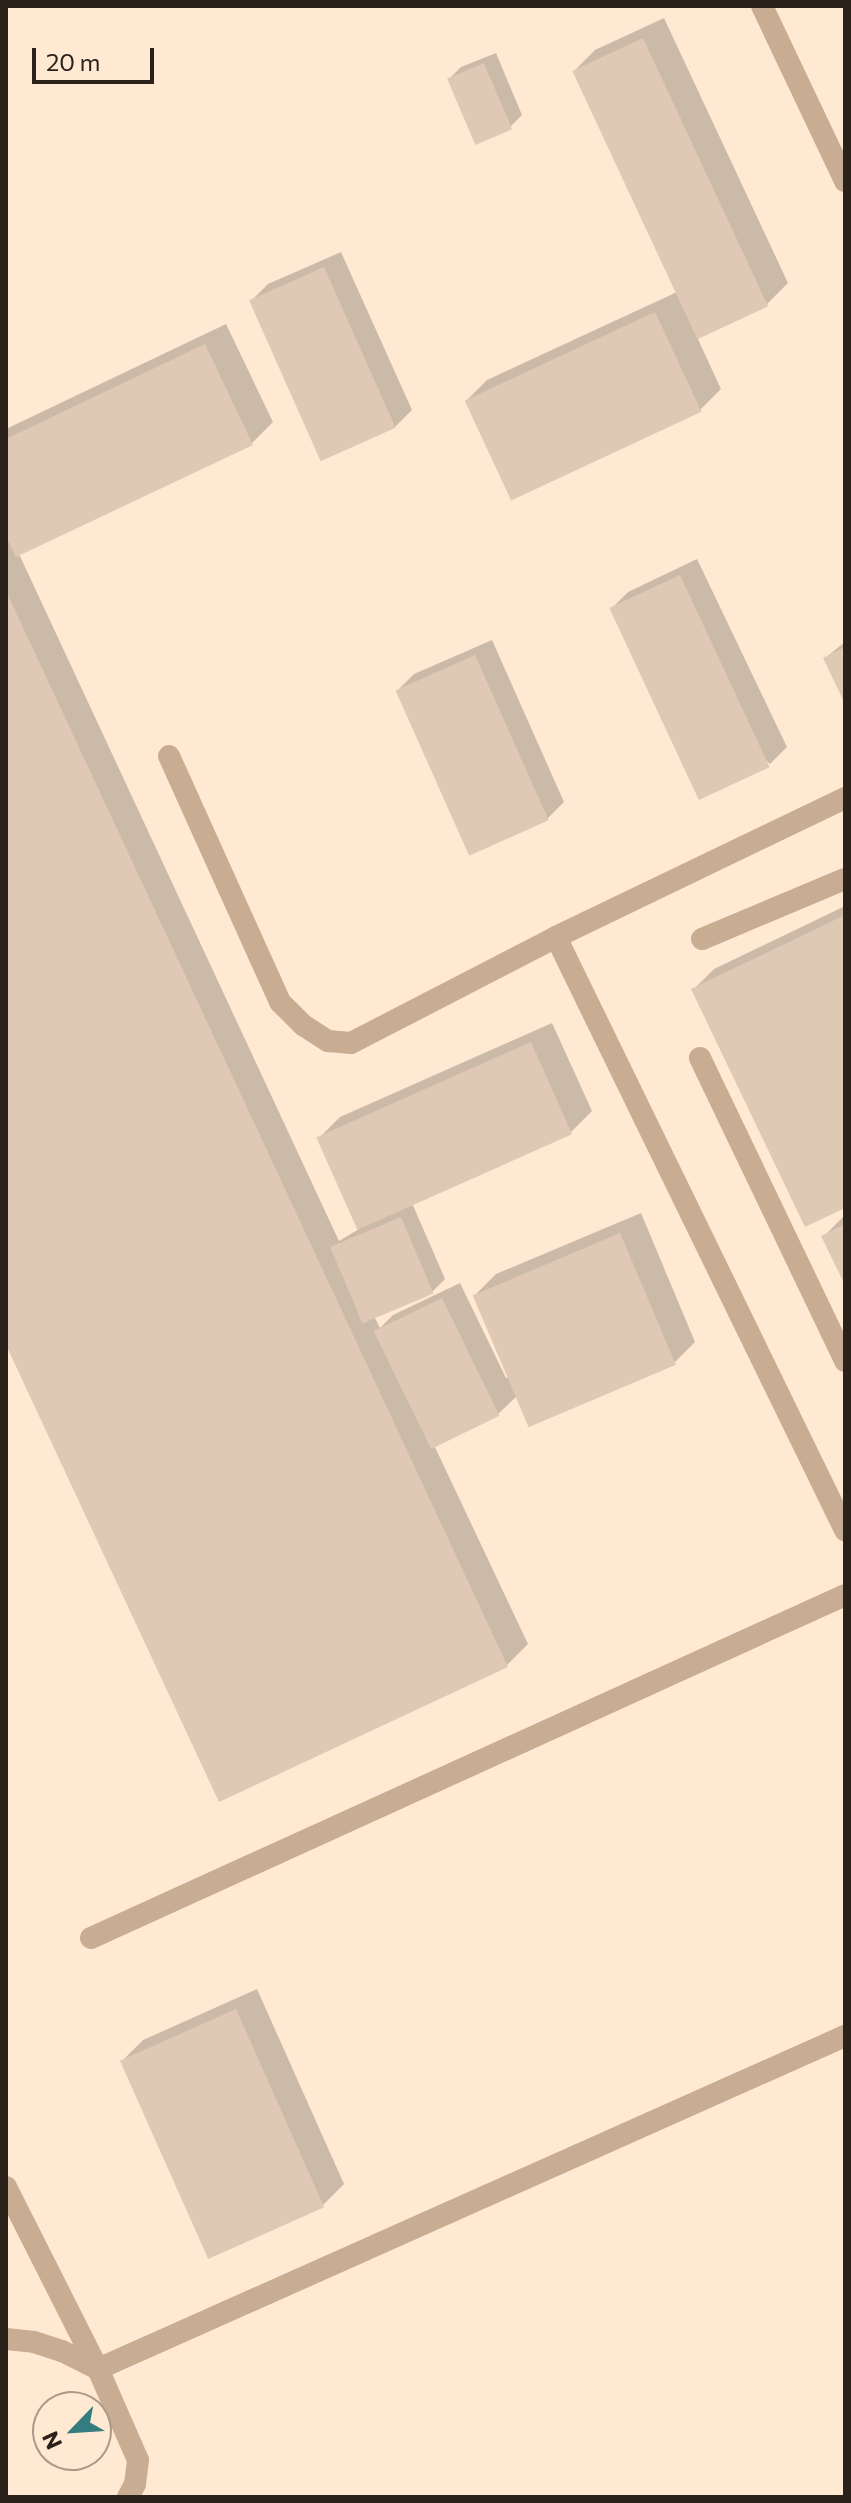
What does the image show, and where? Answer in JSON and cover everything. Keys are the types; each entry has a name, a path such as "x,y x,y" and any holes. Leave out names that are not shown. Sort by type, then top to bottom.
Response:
{"lane":[{"path":"762,6 845,181"},
{"path":"169,756 280,1002 303,1025 328,1041 351,1043 556,937 845,798"},
{"path":"702,939 845,879"},
{"path":"556,937 845,1530"},
{"path":"700,1058 845,1361"},
{"path":"91,1938 845,1595"},
{"path":"98,2369 845,2036"},
{"path":"6,2187 98,2369 138,2460 135,2484 128,2497"},
{"path":"6,2339 34,2342 62,2351 98,2369"}],"building":[{"path":"643,38 768,306 697,339 572,71"},
{"path":"484,63 512,129 475,145 447,79"},
{"path":"324,267 396,428 321,461 249,300"},
{"path":"655,312 701,412 511,500 465,401"},
{"path":"205,344 253,445 16,557 6,536 6,439"},
{"path":"680,575 770,767 699,800 609,608"},
{"path":"6,591 508,1667 219,1802 6,1345"},
{"path":"845,647 845,704 823,658"},
{"path":"475,655 549,820 469,856 396,690"},
{"path":"845,915 845,1208 805,1227 691,989"},
{"path":"531,1042 572,1134 357,1230 316,1138"},
{"path":"401,1217 433,1293 363,1323 330,1247"},
{"path":"845,1224 845,1285 821,1236"},
{"path":"620,1233 676,1365 529,1427 473,1296"},
{"path":"442,1298 499,1416 431,1449 374,1331"},
{"path":"236,2009 324,2207 208,2259 120,2061"}]}
